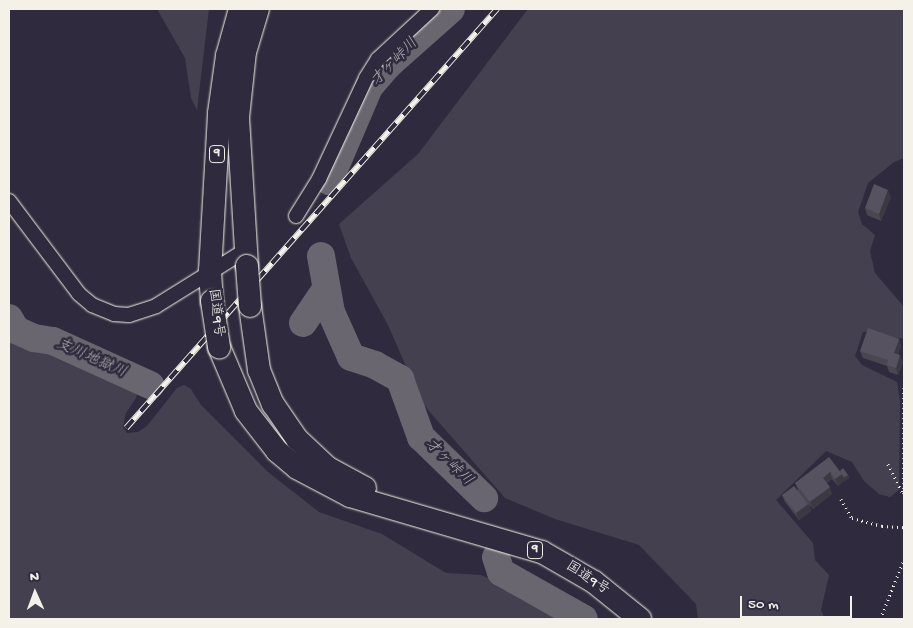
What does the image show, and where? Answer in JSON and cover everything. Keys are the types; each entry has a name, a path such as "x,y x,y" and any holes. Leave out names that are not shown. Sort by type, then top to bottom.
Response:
{"highway":[{"name":"国道9号","path":"240,9 227,56 219,113 210,271 212,302 219,347 246,411 277,451 297,468 350,496 542,552 594,582 640,619"},
{"name":"国道9号","path":"258,9 245,52 238,116 250,306 254,344 264,387 297,439 328,468 414,515"}],"street":[{"path":"296,216 319,179 366,78 378,60 432,9"},
{"path":"9,201 79,294 92,305 114,314 129,315 156,306 210,271 246,258"}],"path":[{"path":"904,388 904,497"},
{"path":"888,464 904,497"},
{"path":"841,499 852,518 882,526 904,527"},
{"path":"880,619 904,559"}],"shaded area":[{"path":"157,9 209,9 197,110 191,98 185,58"},
{"path":"528,9 904,9 904,158 894,162 868,183 858,212 862,224 875,235 870,251 875,273 904,307 904,338 895,339 875,331 863,332 855,356 862,365 897,382 900,401 899,490 890,497 879,494 864,481 852,462 826,451 776,500 813,543 815,560 829,575 821,610 825,619 698,619 696,604 639,545 555,519 505,498 422,403 388,325 351,258 339,224 418,154"},
{"path":"9,326 18,339 54,346 134,382 138,390 136,398 126,413 123,427 127,433 138,432 147,426 177,388 184,385 191,389 201,405 268,472 319,512 382,534 446,573 481,575 523,592 569,619 9,619"}],"building":[{"path":"874,184 888,190 879,214 865,208"},
{"path":"868,328 899,339 894,353 900,355 896,368 887,365 888,360 860,351"},
{"path":"829,457 842,474 835,479 830,472 823,478 830,487 810,502 795,483"},
{"path":"843,468 848,475 844,477 840,471"},
{"path":"794,486 808,504 796,513 782,495"}],"waterway":[{"name":"才ヶ峠川","path":"329,181 369,87 388,65 451,9"},
{"name":"才ヶ峠川","path":"321,256 331,312 351,357 375,365 400,379 421,437 484,498"},
{"name":"支川地獄川","path":"303,323 326,289"},
{"name":"支川地獄川","path":"9,318 16,330 34,338 53,341 150,385"},
{"name":"才ヶ峠川","path":"496,557 501,572 584,619"}],"railway":[{"path":"126,428 497,9"}]}
